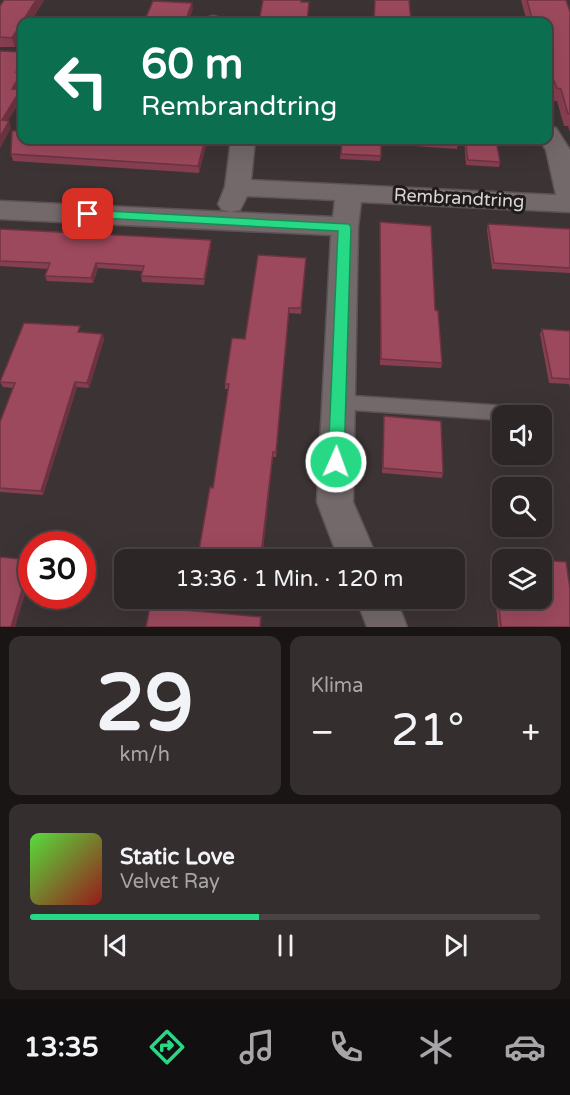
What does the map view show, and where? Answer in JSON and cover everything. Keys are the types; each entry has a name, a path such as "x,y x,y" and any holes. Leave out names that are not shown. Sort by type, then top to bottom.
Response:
{"street":[{"path":"552,139 558,150 570,202"},
{"path":"227,222 229,207 238,187 243,144"},
{"name":"Rembrandtring","path":"238,187 570,202"},
{"path":"349,192 345,227 335,502 354,549"},
{"path":"0,210 345,227"}],"lane":[{"path":"339,402 492,412"}],"building":[{"path":"4,0 36,0 25,18 18,18 18,28 12,38 0,37 0,6"},
{"path":"263,0 309,2 307,18 260,18"},
{"path":"375,0 409,0 411,18 374,18"},
{"path":"527,0 566,0 570,12 570,114 568,114 561,89 557,88 552,76 552,18 532,18"},
{"path":"153,1 192,3 186,18 146,18"},
{"path":"0,51 18,52 16,72 18,72 18,79 12,89 18,89 18,94 2,120 9,121 0,137"},
{"path":"12,131 18,131 18,144 204,144 198,166 11,154"},
{"path":"342,144 381,144 381,156 341,154"},
{"path":"466,144 497,144 500,162 468,160"},
{"path":"380,222 431,226 435,310 438,311 442,363 381,359"},
{"path":"488,224 570,229 570,268 494,263"},
{"path":"0,229 211,240 204,279 141,276 144,266 96,263 91,278 45,276 50,263 0,261"},
{"path":"258,255 306,258 301,308 289,308 276,452 273,452 262,549 199,549 210,487 213,488 229,384 225,384 232,338 245,339"},
{"path":"24,323 80,326 78,332 102,334 87,383 75,382 41,491 0,488 0,422 15,383 0,382"},
{"path":"542,329 570,331 570,379 552,378"},
{"path":"384,416 441,421 443,473 383,468"},
{"path":"0,557 18,559 18,604 11,627 0,627"},
{"path":"552,561 566,562 570,589 570,627 501,627 499,609 552,609"},
{"path":"150,609 261,617 260,627 146,627"}],"route":[{"path":"88,214 345,227 336,462"}]}
